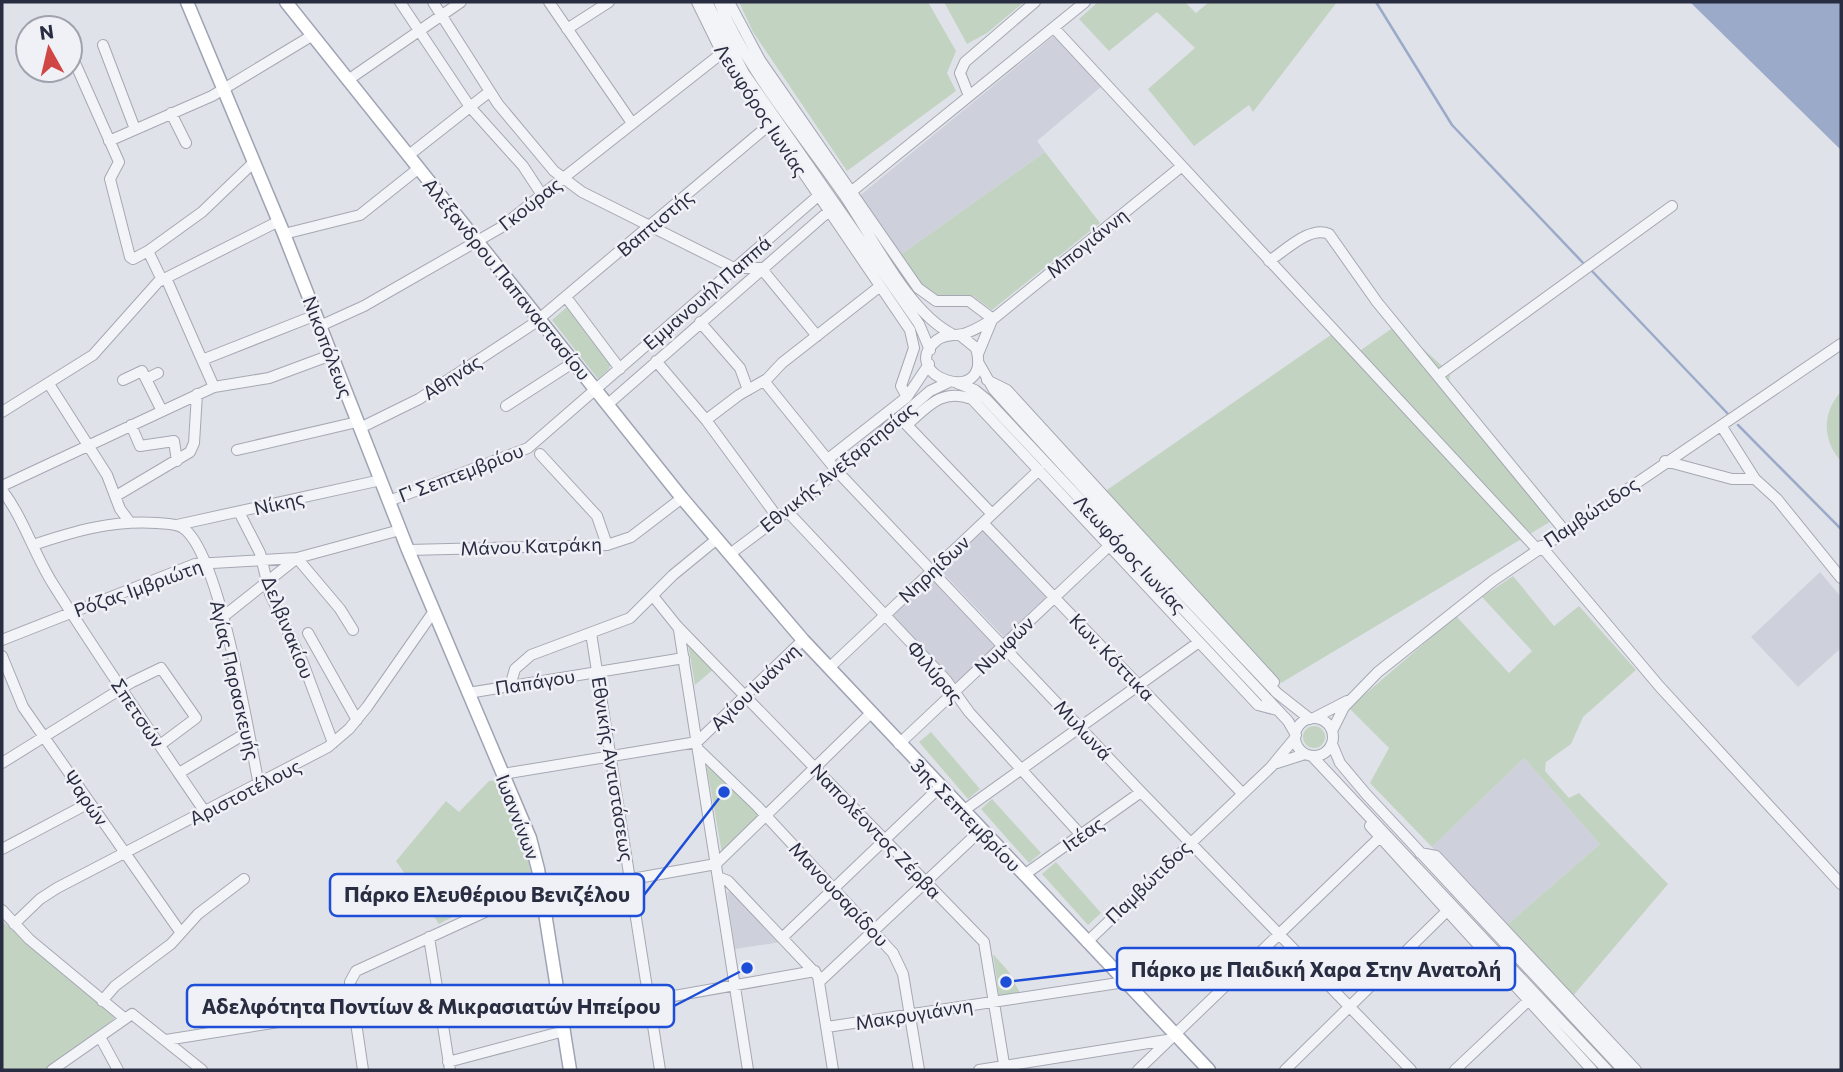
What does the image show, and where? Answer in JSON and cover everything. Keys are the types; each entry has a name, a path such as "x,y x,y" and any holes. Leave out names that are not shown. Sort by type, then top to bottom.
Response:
{"main road":[{"name":"Νικοπόλεως","path":"187,2 279,221 408,550 468,693"},
{"name":"Αλέξανδρου Παπαναστασίου","path":"288,2 607,405 730,554"},
{"name":"3ης Σεπτεμβρίου","path":"730,554 870,714 1125,982 1171,1037 1209,1070"},
{"name":"Ιωαννίνων","path":"468,693 530,838 542,893 570,1070"}],"street":[{"path":"400,2 470,107 523,166 542,195"},
{"path":"433,2 489,92 562,178 582,192 734,268 761,268 817,335"},
{"path":"348,80 461,2"},
{"path":"550,2 632,123"},
{"path":"567,29 609,2"},
{"name":"Λεωφόρος Ιωνίας","path":"696,2 722,53 818,196 832,208 924,332 930,350 929,364 935,376 975,390 986,399 1277,710 1295,736"},
{"path":"707,2 740,66 832,208"},
{"path":"719,2 745,54 918,288 936,301 970,301 993,319"},
{"path":"729,2 751,46 848,194"},
{"path":"969,96 960,73 965,62 1035,2"},
{"path":"848,194 1085,2"},
{"path":"1054,28 1539,547 1668,695 1841,884"},
{"path":"109,141 225,90 313,35"},
{"path":"103,45 135,129"},
{"name":"Γκούρας","path":"202,360 364,306 478,241 542,195 722,53"},
{"path":"84,84 119,166 110,179 130,257 133,259 202,212 254,162"},
{"path":"409,155 489,92"},
{"path":"171,113 186,143"},
{"name":"Βαπτιστής","path":"540,318 769,125"},
{"name":"Μπογιάννη","path":"956,334 993,319 1182,166"},
{"path":"284,234 364,213 419,168"},
{"name":"Λεωφόρος Ιωνίας","path":"848,194 921,309 932,321 972,342 986,380 1121,529 1277,693 1311,719"},
{"name":"Εμμανουήλ Παππά","path":"596,390 818,196"},
{"path":"1439,375 1672,206"},
{"name":"Λεωφόρος Ιωνίας","path":"832,208 879,286 904,321 913,340 909,366 901,386 907,397"},
{"name":"Εμμανουήλ Παππά","path":"607,405 832,208"},
{"path":"2,412 93,355 164,279 279,221"},
{"path":"1269,261 1312,233 1322,231 1329,234 1377,302 1564,530"},
{"path":"148,251 164,279 214,387"},
{"path":"706,420 764,381 879,286"},
{"path":"566,297 620,369"},
{"name":"Αθηνάς","path":"237,450 358,425 419,399 540,318"},
{"name":"Μπογιάννη","path":"978,358 993,319"},
{"path":"700,322 743,372 748,390"},
{"path":"930,350 939,338 956,334"},
{"name":"Παμβώτιδος","path":"1311,719 1353,697 1437,624 1539,547 1665,461 1722,427 1841,344"},
{"path":"2,489 214,387 269,378 331,355"},
{"path":"952,383 971,376 978,358"},
{"name":"Φιλύρας","path":"656,361 782,514 946,680 954,693 1081,835"},
{"path":"506,407 574,362"},
{"name":"Εθνικής Ανεξαρτησίας","path":"828,459 907,397 929,364"},
{"path":"123,380 142,371 162,411"},
{"path":"146,379 158,373"},
{"name":"Μυλωνά","path":"764,381 836,470 933,569 1141,792 1411,1070"},
{"name":"Εθνικής Ανεξαρτησίας","path":"730,554 836,470 904,422 930,391 952,383"},
{"path":"49,384 89,445 116,496 121,512 129,521"},
{"name":"Γ' Σεπτεμβρίου","path":"389,501 520,453 596,390"},
{"path":"116,496 177,461 194,447 197,394"},
{"path":"992,514 904,422 938,397 960,394 972,399 989,414 1108,546 1258,705 1277,710"},
{"path":"131,425 141,446 174,441 177,461"},
{"path":"1722,427 1755,479 1777,499 1841,578"},
{"path":"540,454 596,514 607,545"},
{"path":"1665,461 1732,479 1755,479"},
{"name":"Νηρηίδων","path":"829,668 1039,470"},
{"name":"Νίκης","path":"177,525 381,480"},
{"name":"Σπετσών","path":"2,489 33,545 37,558 71,613 205,812"},
{"name":"Μάνου Κατράκη","path":"408,550 607,545 631,537 682,498"},
{"name":"Δελβινακίου","path":"239,512 261,560 266,583 306,669 333,743"},
{"path":"33,545 79,530 129,521 177,525"},
{"name":"Κων. Κόττικα","path":"983,523 1241,792"},
{"name":"Αγίας Παρασκευής","path":"177,525 187,531 204,562 224,616 259,785"},
{"name":"Ρόζας Ιμβριώτη","path":"2,640 204,562 298,558 401,530"},
{"path":"510,686 515,669 531,655 625,622 673,575 717,539"},
{"name":"Νυμφών","path":"899,744 1108,546"},
{"path":"224,616 298,558 340,609 353,630"},
{"name":"Ναπολέοντος Ζέρβα","path":"653,597 677,626 984,942 1005,1068"},
{"name":"Αριστοτέλους","path":"14,924 47,894 259,785 333,743 357,720 434,611"},
{"path":"677,626 748,1070"},
{"path":"308,633 357,720"},
{"name":"Εθνικής Αντιστάσεως","path":"591,634 660,1070"},
{"name":"Αγίου Ιωάννη","path":"503,774 698,746 803,640"},
{"path":"963,811 1199,642"},
{"name":"Ψαρών","path":"2,656 20,701 181,933"},
{"name":"Παπάγου","path":"468,693 684,658"},
{"path":"2,763 122,688 163,669 194,713 195,720 160,745"},
{"name":"Παμβώτιδος","path":"1332,731 1353,697"},
{"path":"363,1070 350,982 353,974 493,906 542,893 716,864 870,714"},
{"path":"1607,1070 1338,780 1298,747 1295,736 1300,725 1311,719 1324,722 1332,731 1332,744 1345,770 1623,1070"},
{"path":"179,773 248,732"},
{"name":"Παμβώτιδος","path":"1087,942 1189,841 1271,767 1295,736"},
{"path":"1308,755 1324,753 1332,744"},
{"name":"Μανουσαρίδου","path":"698,746 874,931 901,967 919,1070"},
{"name":"Παμβώτιδος","path":"1271,767 1308,755"},
{"path":"1338,780 1343,796 1529,1000 1586,1068"},
{"path":"783,937 940,788"},
{"name":"Ιτέας","path":"1024,875 1141,792"},
{"path":"2,849 89,803"},
{"path":"561,1016 735,985 817,976 874,931 981,830"},
{"path":"1138,1070 1380,837"},
{"path":"1420,853 1436,856 1636,1070"},
{"path":"718,877 728,881 817,976 833,1070"},
{"path":"102,1001 115,986 181,933 198,914 244,878"},
{"path":"2,910 14,924 123,1017"},
{"path":"1284,1070 1447,911"},
{"path":"429,937 449,1066 564,1031"},
{"name":"Μακρυγιάννη","path":"827,1027 1125,982"},
{"path":"1455,1070 1529,1000"},
{"path":"166,1040 354,1010"},
{"path":"52,1070 100,1037 123,1017 136,1016 201,1070"},
{"path":"100,1037 118,1070"},
{"path":"979,1070 1005,1068 1171,1037"}],"shaded area":[{"path":"1055,35 1109,80 1037,141 1045,152 899,256 858,197"},
{"path":"984,530 1048,596 1004,637 941,571"},
{"path":"1820,572 1841,597 1841,648 1798,687 1751,637"},
{"path":"933,578 997,644 956,683 892,616"},
{"path":"1524,758 1600,844 1506,926 1432,847"},
{"path":"730,891 781,942 735,949 727,893"}],"green space":[{"path":"739,2 928,2 956,51 947,73 956,91 847,171 753,32"},
{"path":"944,2 1024,2 987,33 967,44"},
{"path":"1098,2 1185,2 1196,13 1209,2 1337,2 1253,112 1249,105 1194,146 1148,89 1195,48 1157,12 1109,51 1079,19"},
{"path":"1045,152 1100,223 992,310 973,296 942,299 929,293 899,256"},
{"path":"568,306 611,363 609,369 598,379 552,320"},
{"path":"1397,325 1450,373 1449,385 1558,517 1281,683 1104,492 1338,330 1358,352"},
{"path":"1841,392 1841,461 1830,444 1827,426 1830,408"},
{"path":"1513,576 1554,626 1579,606 1636,670 1583,717 1571,744 1546,762 1545,771 1569,798 1579,793 1668,884 1572,997 1506,926 1600,844 1524,758 1432,847 1370,783 1389,748 1349,708 1456,616 1509,673 1532,651 1482,597"},
{"path":"688,644 715,668 695,685"},
{"path":"1314,726 1322,729 1325,737 1322,745 1314,748 1306,745 1303,737 1306,729"},
{"path":"931,732 980,789 968,799 919,742"},
{"path":"709,763 760,817 722,853 707,768"},
{"path":"497,780 526,849 533,884 485,900 439,924 396,861 446,801 459,812 489,781"},
{"path":"992,799 1041,853 1029,863 981,809"},
{"path":"1056,862 1101,913 1088,925 1042,874"},
{"path":"2,921 114,1015 114,1019 46,1070 2,1070"},
{"path":"993,954 1009,972 1020,993 999,996"}],"water":[{"path":"1690,2 1841,2 1841,150"}],"waterway":[{"path":"1376,2 1452,125 1586,266"},
{"path":"1591,270 1729,415"},
{"path":"1738,425 1841,529"}],"place":[{"name":"Πάρκο Ελευθέριου Βενιζέλου","path":"724,792"},
{"name":"Αδελφότητα Ποντίων & Μικρασιατών Ηπείρου","path":"747,968"},
{"name":"Πάρκο με Παιδική Χαρα Στην Ανατολή","path":"1006,982"}]}
